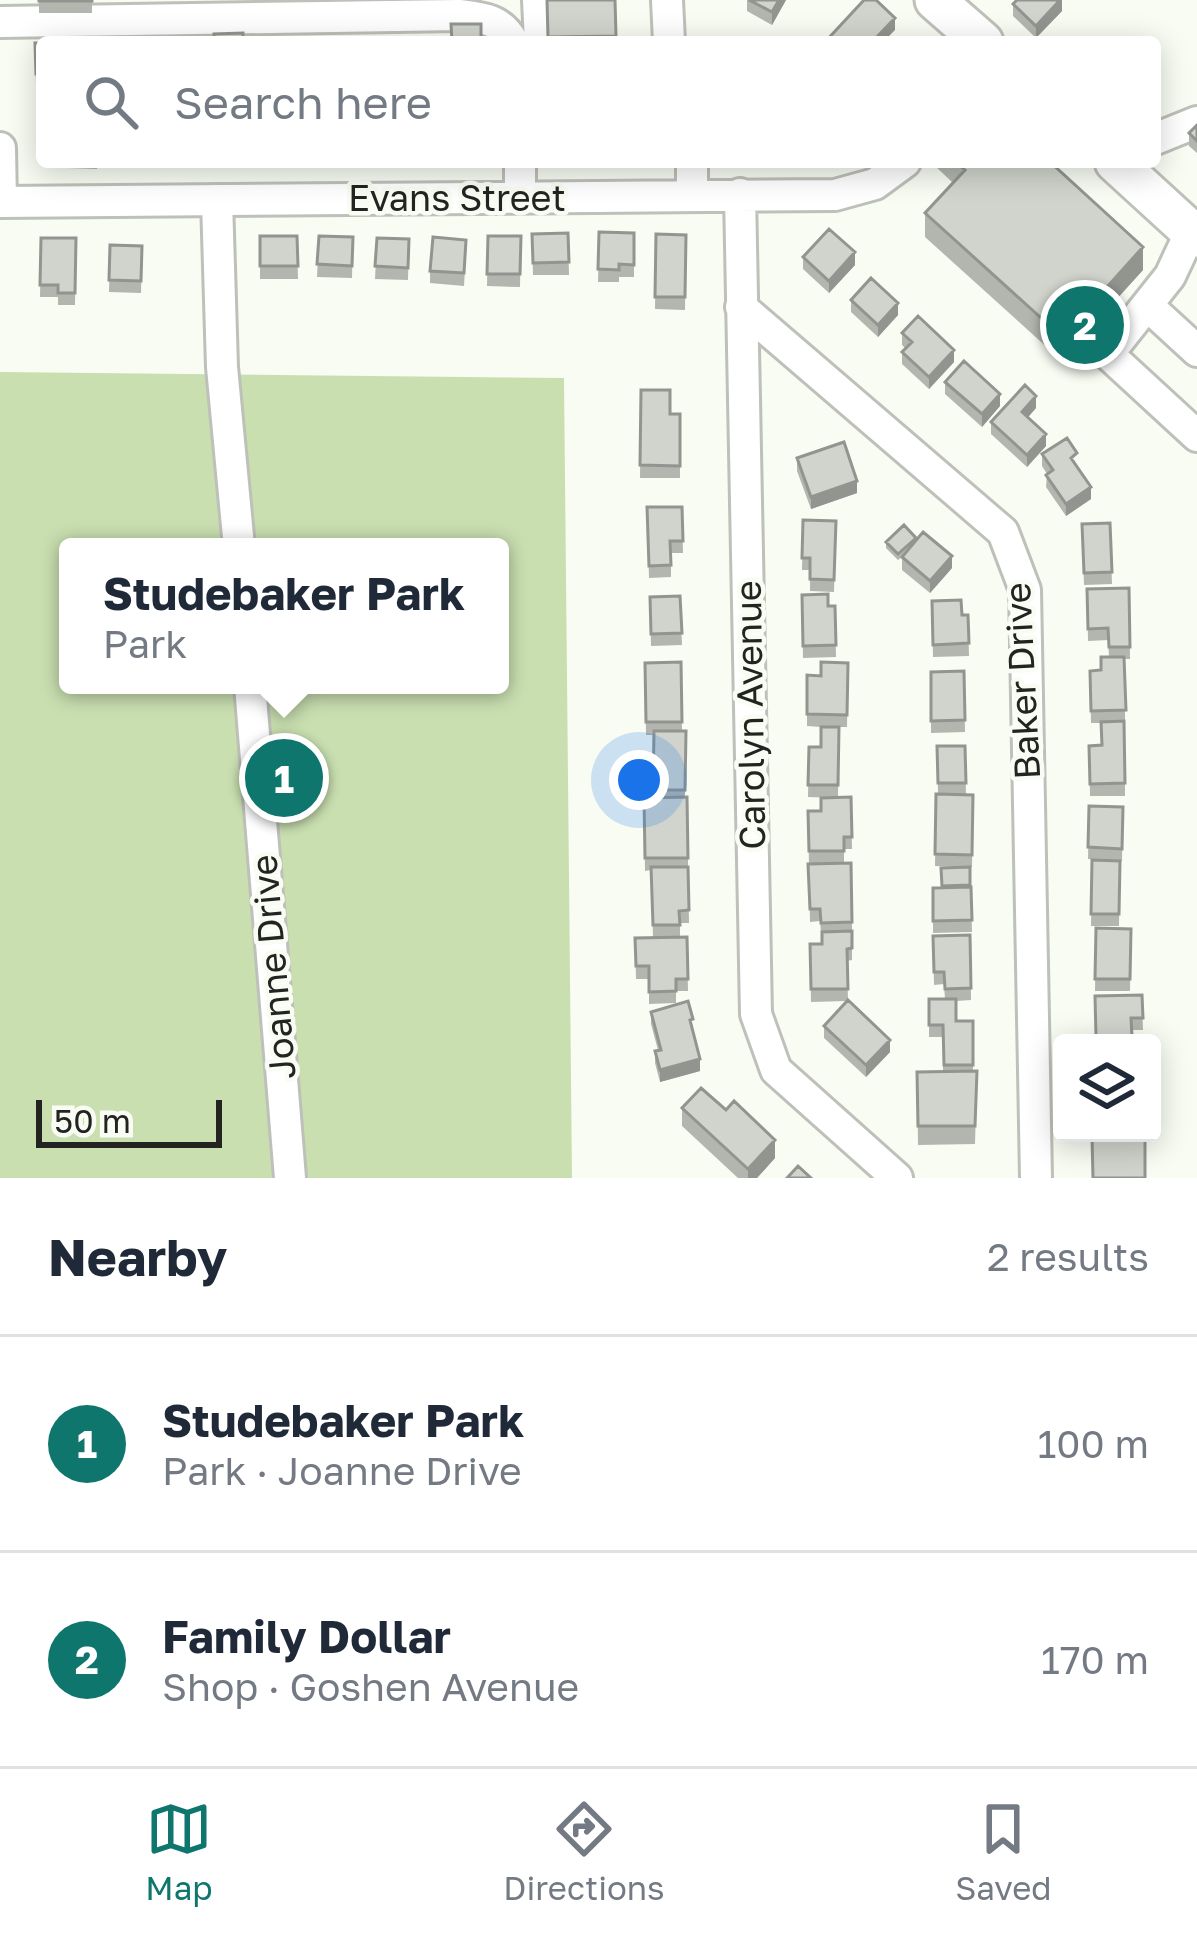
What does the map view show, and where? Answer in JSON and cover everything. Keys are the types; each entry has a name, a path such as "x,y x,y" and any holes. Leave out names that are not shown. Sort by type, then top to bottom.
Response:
{"main road":[{"path":"935,0 975,36"},
{"path":"1125,168 1195,231"}],"street":[{"path":"538,0 540,36"},
{"path":"667,0 669,36"},
{"path":"0,22 459,15 487,18 508,36"},
{"path":"1161,137 1197,122"},
{"path":"0,148 1,202"},
{"path":"520,168 520,197"},
{"path":"692,168 692,196"},
{"name":"Evans Street","path":"1,202 835,195 875,184 897,168"},
{"name":"Carolyn Avenue","path":"740,194 756,1014 776,1070 897,1178"},
{"path":"217,200 221,340 238,538"},
{"path":"1195,231 1170,276 1108,355 1197,436"},
{"path":"1147,304 1197,351"},
{"name":"Baker Drive","path":"741,307 1003,532 1025,590 1036,1178"},
{"name":"Joanne Drive","path":"251,694 290,1178"}],"green space":[{"path":"0,372 564,378 572,1178 0,1178"}],"building":[{"path":"547,0 615,0 616,36 548,36"},
{"path":"749,0 779,0 772,12"},
{"path":"864,0 876,0 895,18 878,36 831,36"},
{"path":"1017,0 1060,0 1036,26 1013,4"},
{"path":"451,24 481,24 481,36 452,36"},
{"path":"1057,168 1143,247 1106,288 1114,295 1078,334 1070,327 1061,336 925,213 965,170"},
{"path":"829,229 855,252 829,281 803,257"},
{"path":"599,232 634,233 634,265 598,269"},
{"path":"568,233 569,262 533,263 532,234"},
{"path":"656,234 686,235 685,297 655,297"},
{"path":"260,236 297,236 298,266 260,266"},
{"path":"319,236 353,237 352,266 317,264"},
{"path":"488,236 521,236 520,274 487,274"},
{"path":"433,237 466,240 464,273 430,271"},
{"path":"41,238 76,238 75,293 58,293 58,285 40,285"},
{"path":"377,238 409,239 408,268 375,266"},
{"path":"110,245 142,246 141,281 109,280"},
{"path":"871,278 898,303 878,325 851,300"},
{"path":"918,316 954,350 929,377 902,352 912,342 902,333"},
{"path":"964,361 1000,394 982,414 945,382"},
{"path":"1025,385 1036,396 1022,412 1046,434 1027,455 991,422"},
{"path":"641,390 670,390 670,414 680,414 680,466 640,465"},
{"path":"1067,438 1077,453 1071,458 1091,487 1066,504 1046,475 1053,470 1042,454"},
{"path":"844,442 857,481 811,497 797,458"},
{"path":"647,507 682,507 683,541 670,541 671,565 649,566"},
{"path":"803,520 836,521 834,580 810,579 810,558 802,558"},
{"path":"1110,523 1112,572 1084,573 1082,524"},
{"path":"904,525 916,538 898,554 886,542"},
{"path":"923,532 952,556 930,581 902,557"},
{"path":"1129,588 1130,647 1109,647 1108,628 1088,629 1087,589"},
{"path":"828,594 828,606 835,606 836,645 803,646 802,595"},
{"path":"680,596 682,633 651,634 650,597"},
{"path":"961,600 962,615 968,615 969,643 933,645 932,601"},
{"path":"1101,657 1124,657 1126,710 1091,711 1090,671 1101,670"},
{"path":"681,662 682,722 646,722 645,663"},
{"path":"821,662 848,663 847,715 807,714 807,675 821,676"},
{"path":"964,671 965,720 931,721 931,672"},
{"path":"1124,721 1125,783 1090,784 1089,746 1102,745 1101,722"},
{"path":"821,727 839,727 838,785 808,785 809,747 821,747"},
{"path":"654,731 686,731 685,790 653,790"},
{"path":"937,746 965,746 966,783 938,783"},
{"path":"936,794 973,795 972,855 935,854"},
{"path":"687,797 688,858 645,858 644,798"},
{"path":"851,797 852,837 844,837 844,851 809,851 808,811 821,811 821,798"},
{"path":"1089,806 1123,807 1122,849 1088,847"},
{"path":"1092,860 1120,861 1119,914 1091,914"},
{"path":"851,863 852,922 821,923 820,909 810,909 808,864"},
{"path":"651,867 688,867 689,910 679,911 680,925 653,925"},
{"path":"970,867 970,885 942,886 941,868"},
{"path":"971,887 972,920 933,921 933,888"},
{"path":"1096,928 1131,929 1130,979 1095,979"},
{"path":"852,931 852,948 847,949 848,989 811,989 810,944 822,944 822,932"},
{"path":"970,935 971,988 945,989 944,972 934,972 933,936"},
{"path":"687,937 688,979 676,979 676,991 649,992 649,966 636,966 635,938"},
{"path":"1142,995 1143,1018 1131,1018 1132,1034 1096,1034 1095,996"},
{"path":"929,999 956,999 956,1021 973,1021 973,1065 944,1065 943,1025 929,1025"},
{"path":"848,1000 890,1040 866,1065 824,1026"},
{"path":"688,1001 700,1059 660,1070 655,1051 661,1050 651,1012"},
{"path":"977,1071 975,1126 918,1126 917,1072"},
{"path":"701,1088 726,1110 734,1101 775,1140 748,1169 682,1108"},
{"path":"1092,1142 1145,1142 1145,1178 1093,1178"},
{"path":"798,1166 811,1178 787,1178"}],"place":[{"name":"Family Dollar","path":"1085,325"},
{"name":"Studebaker Park","path":"284,778"}]}
